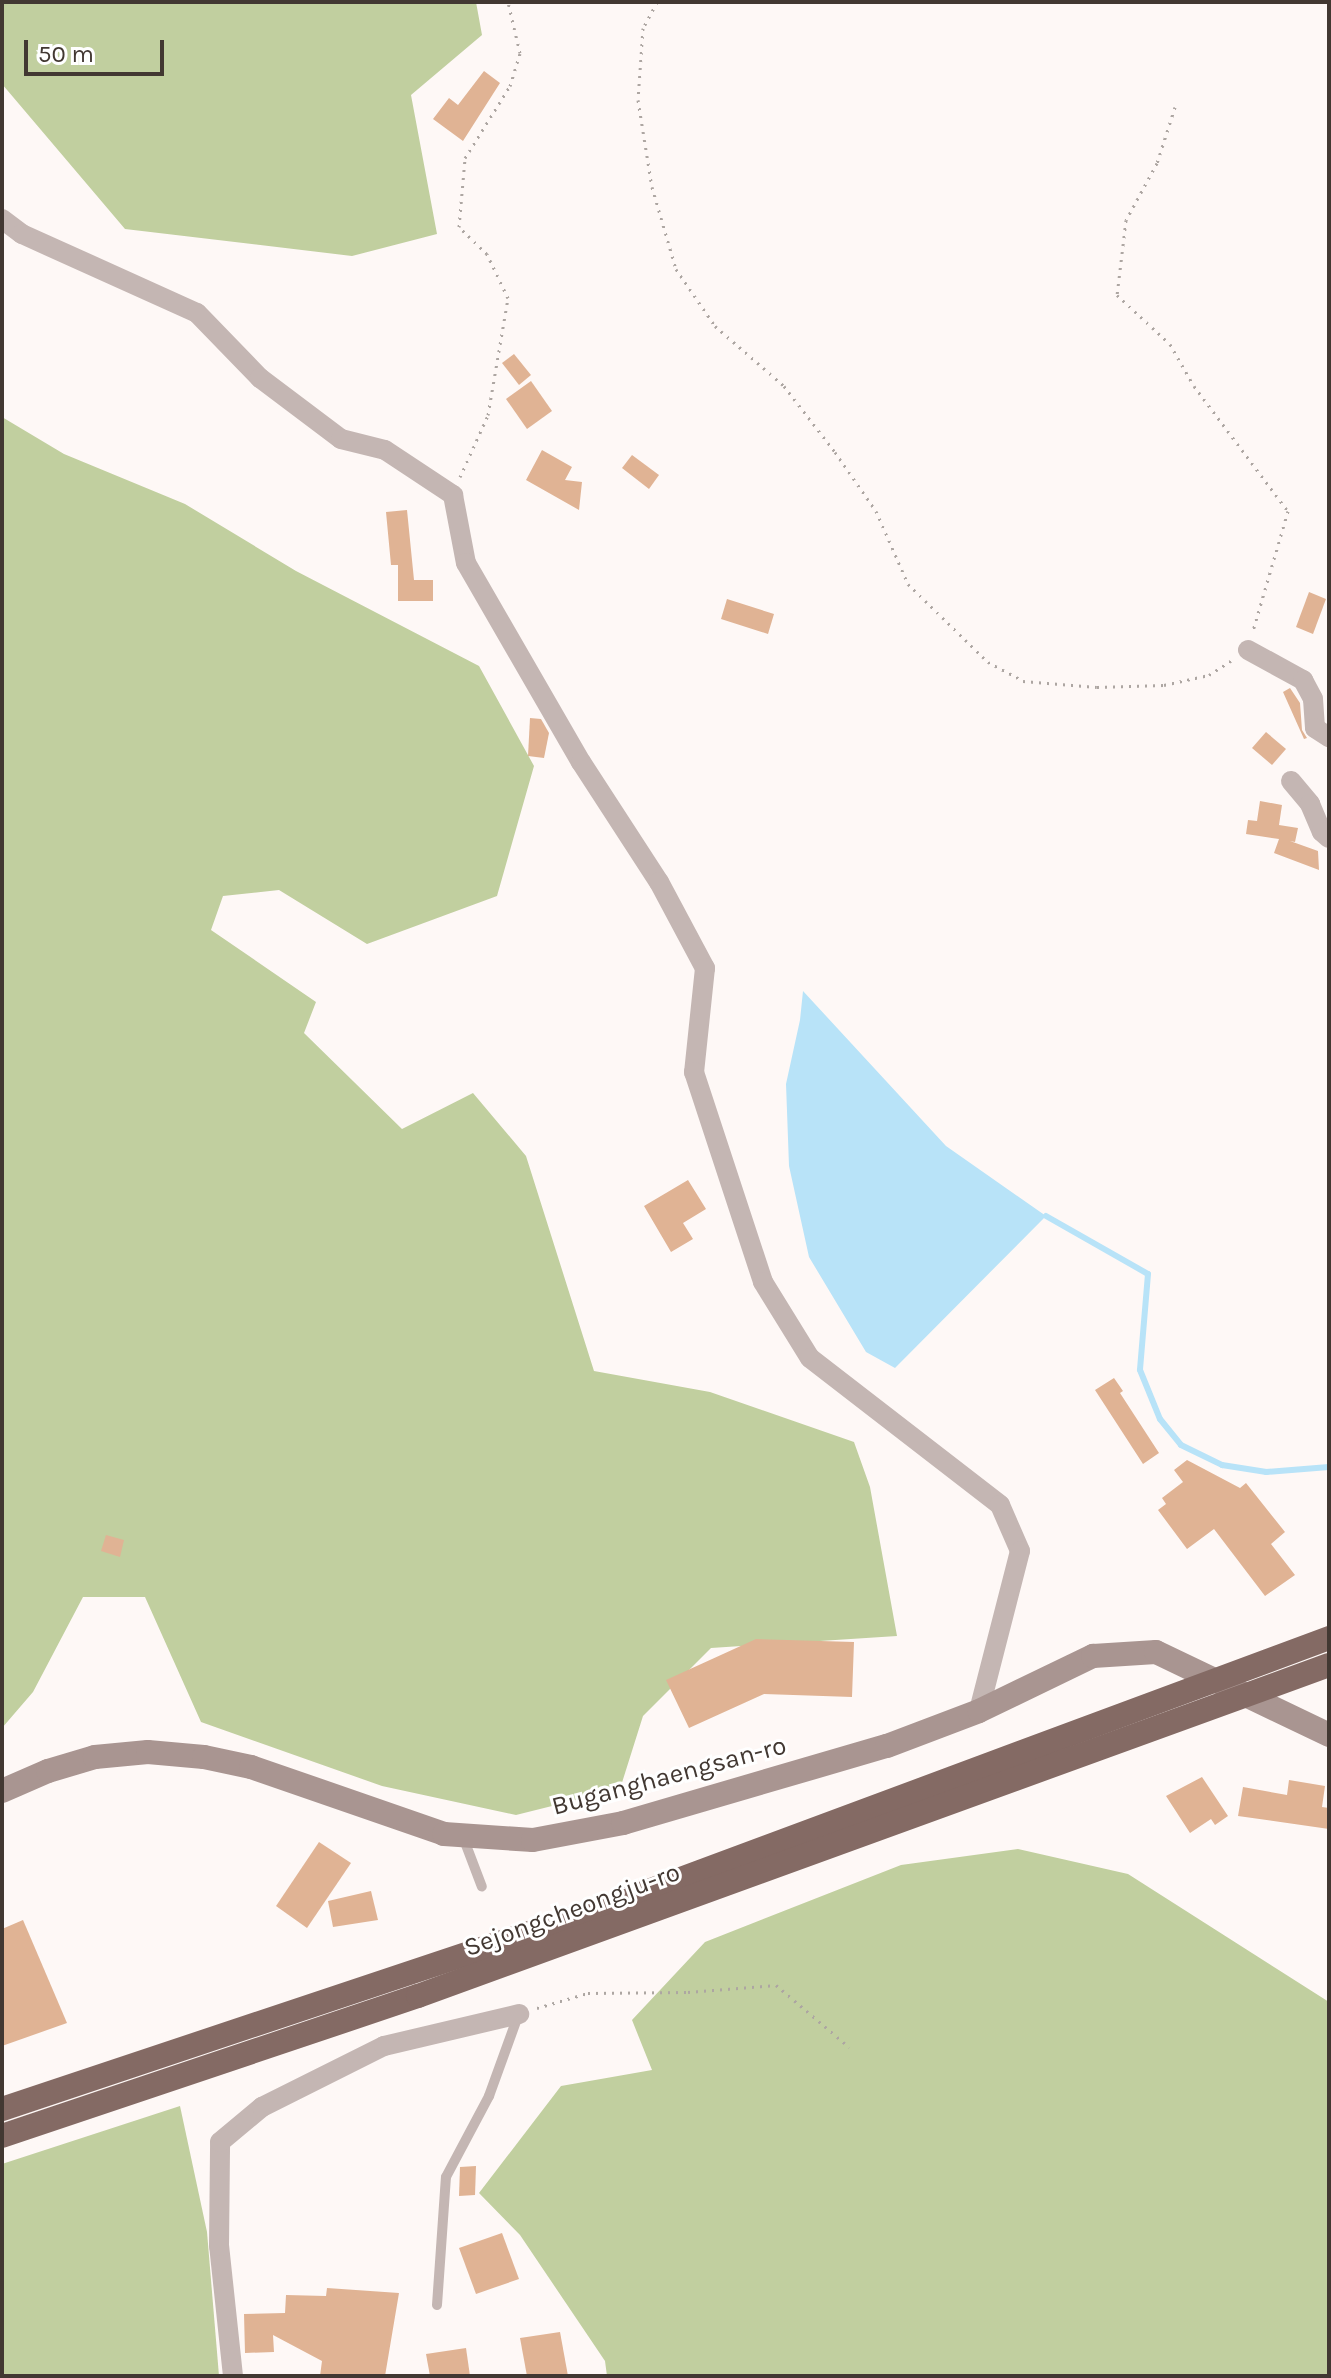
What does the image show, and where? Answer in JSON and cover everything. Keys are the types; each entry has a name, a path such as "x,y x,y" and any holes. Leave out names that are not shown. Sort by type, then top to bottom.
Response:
{"highway":[{"name":"Sejongcheongju-ro","path":"2,2109 592,1912 1329,1638"},
{"name":"Sejongcheongju-ro","path":"2,2136 433,1991 1329,1665"}],"street":[{"path":"2,219 22,234 197,313 260,378 341,439 385,450 453,495 466,563 581,762 659,882 705,968 694,1072 763,1282 810,1358 1000,1505 1020,1551 979,1711"},
{"path":"1248,650 1303,680 1313,699 1315,728 1329,737"},
{"path":"1291,781 1310,804 1322,832 1329,838"},
{"name":"Buganghaengsan-ro","path":"2,1791 48,1771 95,1757 148,1752 204,1757 251,1767 333,1798 463,1837 533,1840 623,1823 887,1746 979,1711 1093,1656 1156,1652 1329,1735"},
{"path":"233,2376 219,2246 220,2142 262,2107 384,2046 519,2014"}],"lane":[{"path":"463,1837 482,1887"},
{"path":"437,2305 446,2177 489,2096 519,2014"}],"path":[{"path":"453,495 488,415 508,298 487,254 459,227 465,158 510,86 520,53 508,2"},
{"path":"657,2 643,28 638,100 652,187 676,269 715,326 784,386 835,452 876,511 908,584 988,662 1023,681 1097,687 1164,685 1209,675 1248,650 1270,562 1288,511 1194,386 1170,344 1117,295 1126,220 1157,163 1175,107"},
{"path":"519,2014 588,1993 688,1992 776,1985 849,2047"}],"green space":[{"path":"2,2 476,2 482,35 411,95 437,234 352,256 125,229 2,84"},
{"path":"2,417 64,454 185,504 296,571 479,666 534,766 497,896 367,944 279,890 223,896 211,930 316,1002 304,1033 402,1129 473,1093 526,1156 594,1371 710,1392 854,1442 870,1487 897,1636 711,1648 643,1716 620,1789 516,1815 382,1786 201,1722 145,1597 83,1597 33,1692 2,1728"},
{"path":"1018,1849 1128,1874 1329,2002 1329,2376 607,2376 605,2361 520,2235 479,2193 561,2086 652,2070 632,2020 705,1942 901,1865"},
{"path":"180,2106 207,2232 219,2376 2,2376 2,2164"}],"water":[{"path":"803,991 946,1146 1046,1216 895,1368 866,1352 809,1257 789,1166 786,1084"}],"building":[{"path":"484,71 500,83 463,141 433,119 449,98 458,105"},
{"path":"514,354 531,375 519,385 502,363"},
{"path":"531,381 552,411 527,429 506,399"},
{"path":"542,450 572,467 565,480 582,482 579,510 526,480"},
{"path":"632,455 659,475 649,489 622,468"},
{"path":"407,510 414,580 433,580 433,601 398,601 398,565 391,565 386,512"},
{"path":"1309,592 1326,599 1313,634 1296,627"},
{"path":"727,599 774,614 768,634 721,619"},
{"path":"1290,688 1300,703 1302,730 1307,738 1304,739 1283,692"},
{"path":"530,718 541,719 549,733 544,758 528,756"},
{"path":"1266,732 1286,749 1272,765 1252,748"},
{"path":"1260,801 1282,805 1279,825 1298,828 1295,842 1290,841 1318,851 1319,870 1274,853 1279,839 1246,834 1248,820 1257,821"},
{"path":"688,1180 706,1209 683,1223 693,1239 671,1252 644,1206"},
{"path":"1114,1378 1123,1391 1120,1393 1159,1453 1143,1464 1095,1390"},
{"path":"1187,1460 1240,1488 1246,1483 1285,1532 1271,1544 1295,1575 1265,1596 1214,1529 1187,1549 1158,1510 1166,1504 1162,1498 1183,1482 1174,1470"},
{"path":"106,1535 124,1540 120,1557 101,1551"},
{"path":"756,1639 854,1642 852,1697 764,1694 689,1728 666,1680"},
{"path":"1202,1777 1228,1816 1215,1825 1211,1819 1190,1833 1166,1796"},
{"path":"1289,1780 1325,1786 1322,1807 1329,1808 1329,1829 1238,1816 1243,1787 1287,1795"},
{"path":"319,1842 351,1863 307,1928 276,1906"},
{"path":"371,1891 378,1920 333,1927 328,1901"},
{"path":"23,1920 67,2023 2,2046 2,1929"},
{"path":"476,2166 475,2195 459,2196 460,2167"},
{"path":"502,2233 519,2279 476,2294 459,2248"},
{"path":"327,2288 399,2293 385,2376 320,2376 322,2361 273,2335 274,2352 245,2353 244,2314 285,2313 286,2295 326,2296"},
{"path":"560,2332 568,2376 527,2376 520,2338"},
{"path":"466,2348 470,2376 430,2376 426,2354"}],"waterway":[{"path":"1046,1216 1148,1274 1140,1370 1160,1419 1181,1445 1222,1465 1266,1472 1329,1467"}]}
